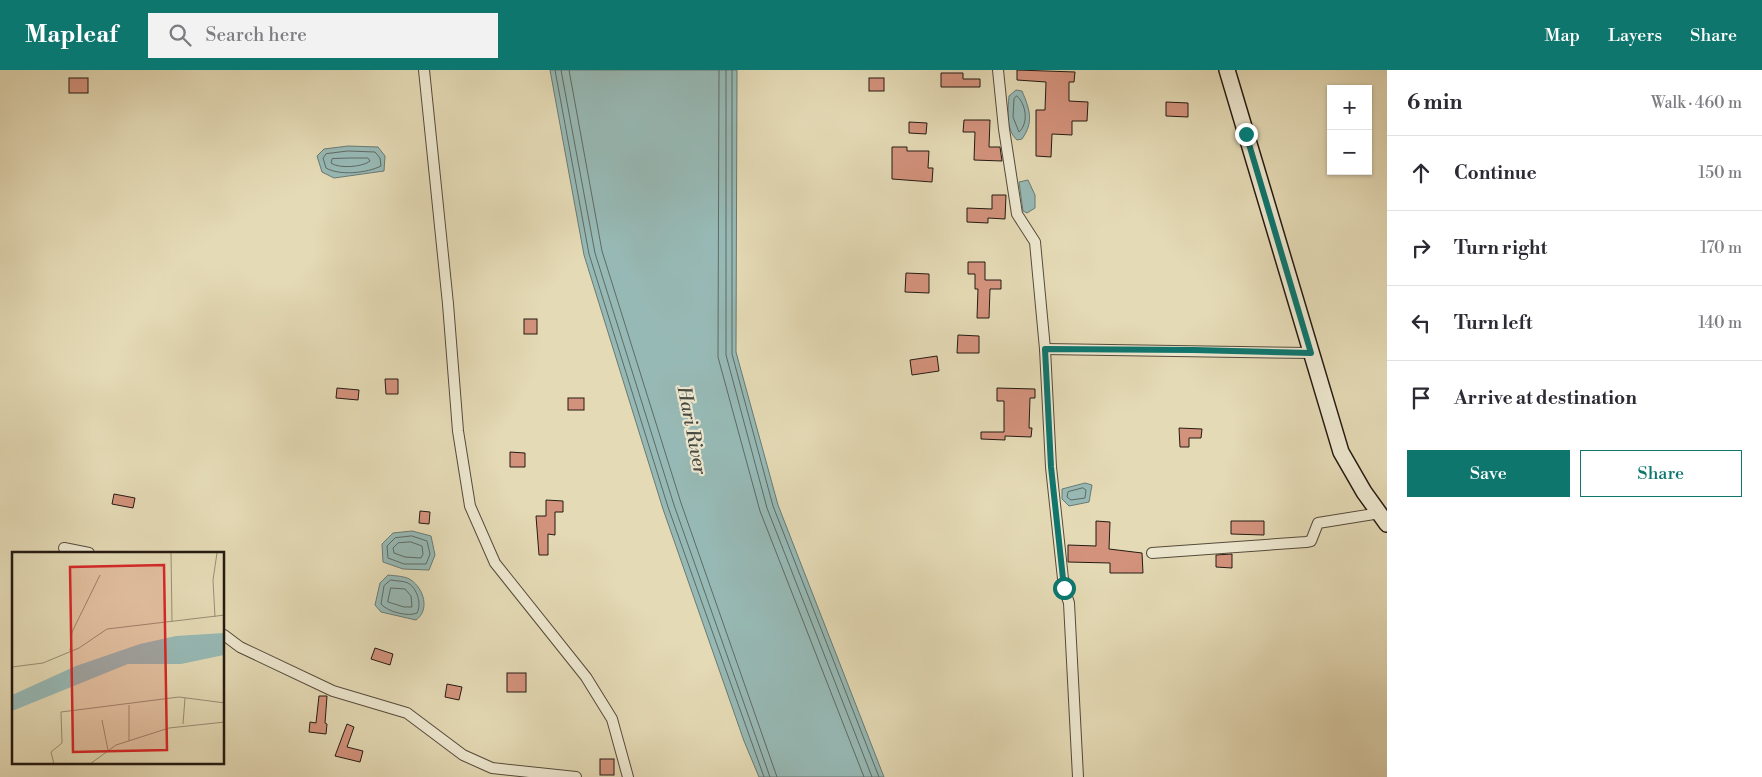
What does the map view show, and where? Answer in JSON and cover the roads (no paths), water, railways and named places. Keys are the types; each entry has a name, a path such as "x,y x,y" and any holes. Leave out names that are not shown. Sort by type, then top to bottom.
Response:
{"main road":[{"path":"1227,70 1341,452 1383,519"}],"street":[{"path":"424,70 448,304 458,431 470,506 495,563 540,622 586,677 612,719 628,777"},
{"path":"998,70 1004,129 1017,214 1035,242 1045,349 1051,467 1064,588 1069,603 1078,777"},
{"path":"1045,349 1311,353"},
{"path":"1152,554 1306,542 1311,541 1318,523 1383,519"},
{"path":"64,548 84,552"},
{"path":"225,636 240,647 333,691 407,713 463,755 492,768 576,777"}],"water":[{"name":"Hari River","path":"550,70 737,70 736,352 778,505 884,777 759,777 744,741 663,509 584,255"},
{"path":"1016,90 1022,91 1030,116 1026,133 1022,139 1017,140 1013,136 1009,125 1008,113 1009,96"},
{"path":"348,146 378,147 385,156 384,171 334,178 322,172 317,156 324,149"},
{"path":"1028,180 1035,195 1035,208 1027,213 1023,211 1019,182"},
{"path":"1085,483 1092,485 1089,502 1069,506 1062,499 1062,489"},
{"path":"412,531 431,536 435,555 429,570 403,569 383,562 382,544 393,533"},
{"path":"388,575 403,577 416,584 422,594 424,605 423,611 416,620 381,612 375,605 380,583"}]}
